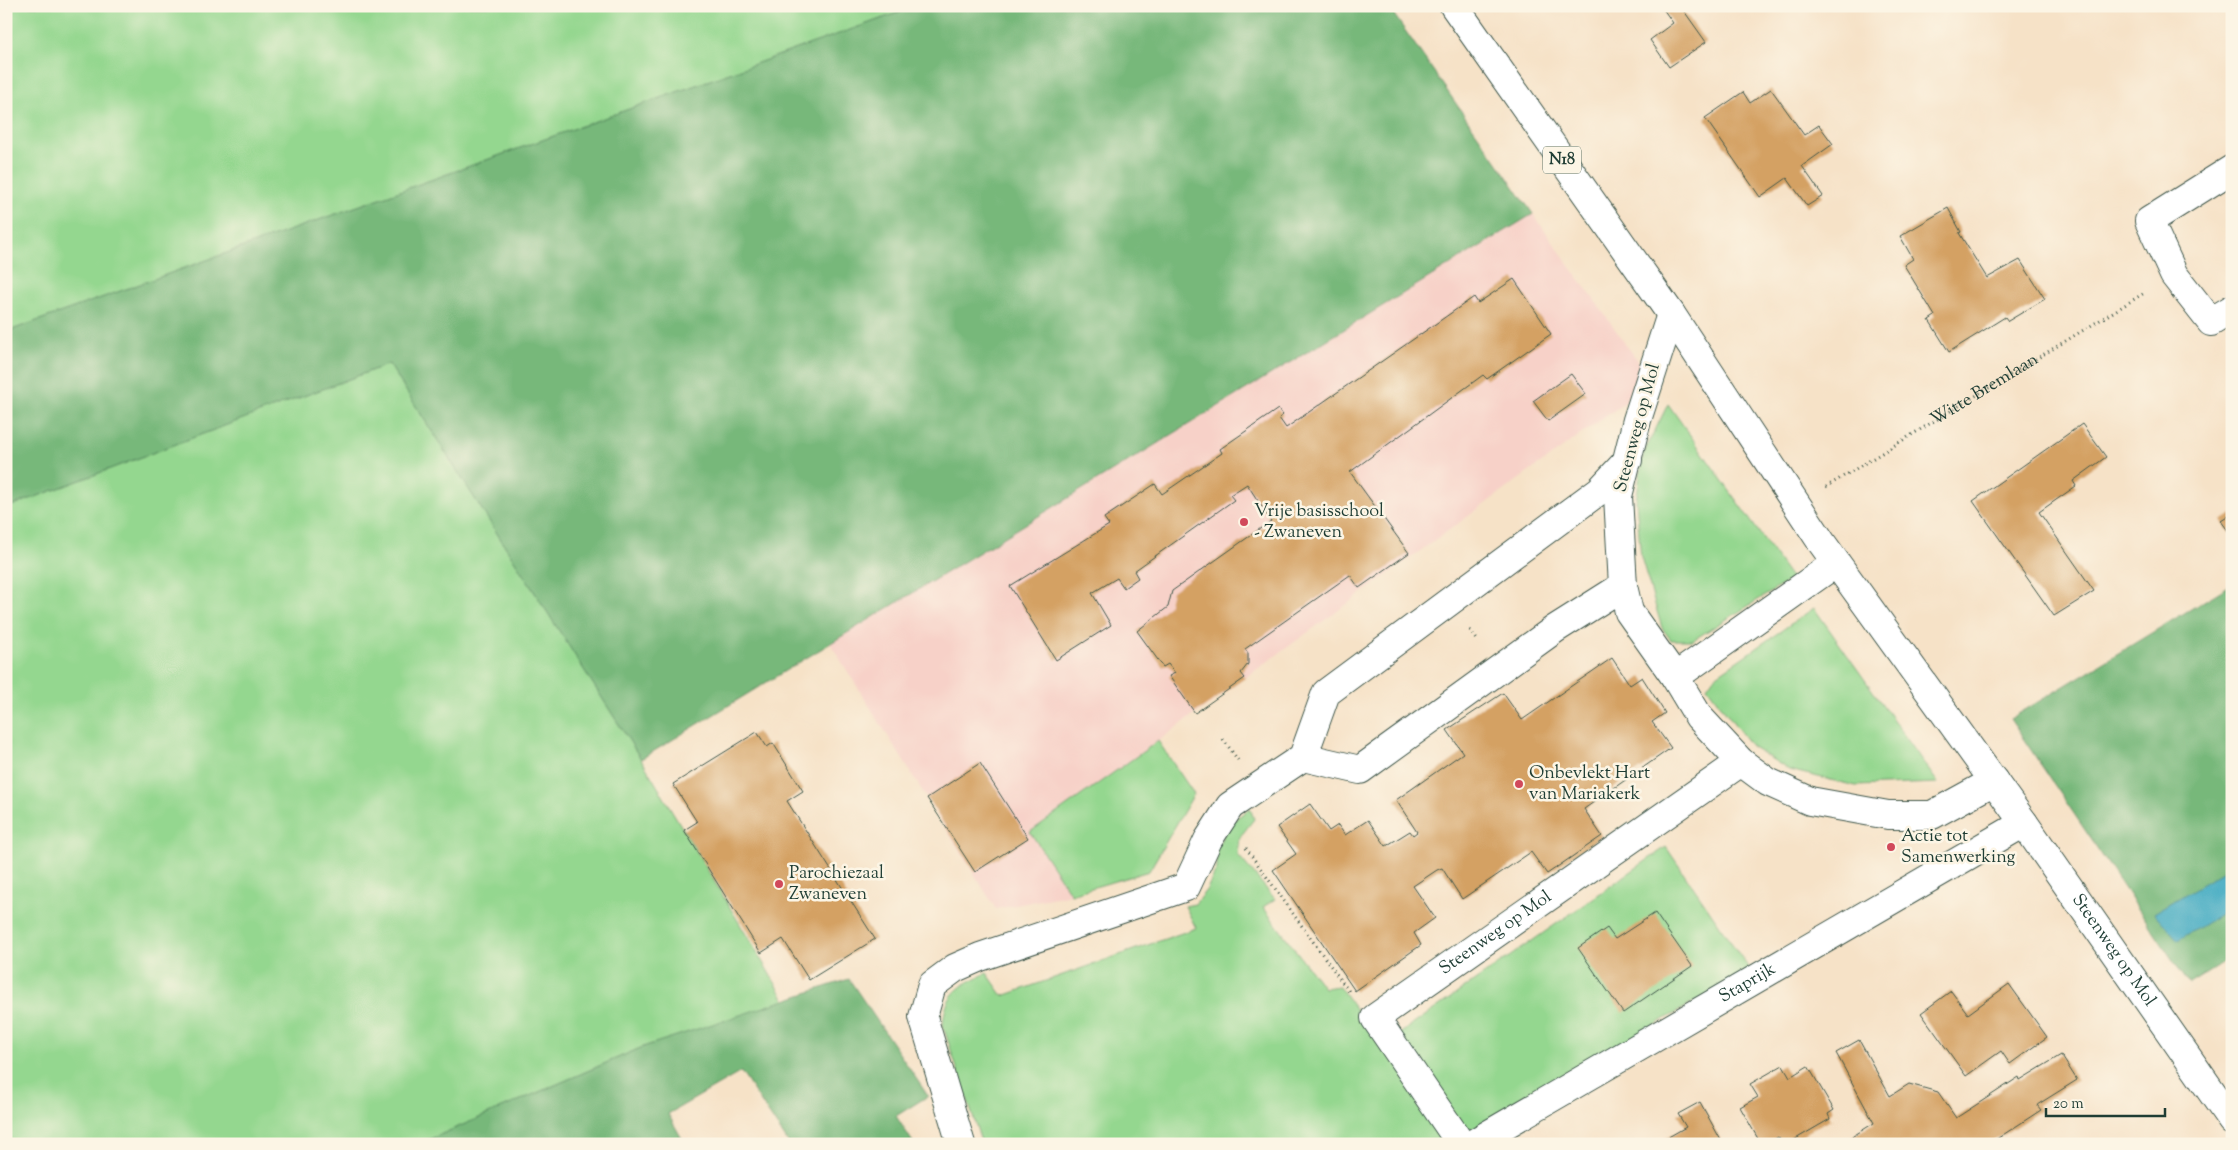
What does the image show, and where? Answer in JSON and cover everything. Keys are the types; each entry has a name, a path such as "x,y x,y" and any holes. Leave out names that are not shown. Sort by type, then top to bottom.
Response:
{"street":[{"name":"Steenweg op Mol","path":"1454,6 1671,314 1836,563 2024,823 2232,1121"},
{"path":"2232,169 2149,221 2174,275 2211,322 2232,309"},
{"name":"Steenweg op Mol","path":"1671,314 1637,420 1618,496 1623,586 1629,612 1675,677 1699,717 1741,762 1768,782 1810,801 1888,815 1932,815 1994,781"},
{"path":"961,1144 924,1017 932,985 955,968 980,957 1186,887 1208,840 1230,806 1303,758 1326,693 1600,490 1628,460"},
{"path":"1675,677 1836,563"},
{"path":"1303,758 1360,770 1555,629 1623,586"},
{"name":"Steenweg op Mol","path":"1375,1018 1741,762"},
{"name":"Staprijk","path":"1472,1144 2024,823"},
{"path":"1375,1018 1461,1144"}],"path":[{"name":"Witte Bremlaan","path":"1796,505 2174,275"},
{"path":"1448,603 1500,669"},
{"path":"1246,844 1246,850 1363,1012 1375,1018"}],"shaded area":[{"name":"Vrije basisschool - Zwaneven","path":"1533,214 1642,367 1627,401 1158,741 1194,794 1149,871 1071,894 996,909 830,643"}],"green space":[{"path":"6,6 917,6 6,332"},
{"path":"917,6 1388,6 1533,214 641,759 389,364 6,508 6,332"},
{"path":"389,364 641,759 786,1001 643,1047 419,1144 6,1144 6,508"},
{"path":"1668,404 1792,579 1693,640 1671,640 1662,628 1641,557 1636,501 1643,455"},
{"path":"2232,584 2232,957 2189,984 2010,719"},
{"path":"1814,608 1938,783 1856,786 1789,770 1751,746 1707,687 1714,677"},
{"path":"1158,741 1194,794 1149,871 1071,894 1030,832"},
{"path":"1250,808 1254,819 1240,837 1238,855 1275,899 1263,907 1324,988 1339,986 1382,1046 1666,847 1750,970 1449,1144 982,1144 943,1026 944,1014 950,998 961,987 987,973 1003,996 1196,928 1185,906 1195,904 1207,889 1217,868 1217,847 1229,824"},
{"path":"849,979 928,1096 896,1116 914,1144 789,1144 741,1072 668,1114 685,1144 419,1144 643,1047"}],"water":[{"path":"2232,866 2232,907 2178,940 2154,913"}],"building":[{"path":"1661,6 1691,6 1684,11 1706,42 1669,67 1650,40 1673,23"},
{"path":"1771,89 1804,135 1819,125 1833,144 1802,166 1823,196 1807,206 1787,178 1760,197 1705,118 1743,92 1750,103"},
{"path":"1948,208 1961,232 1959,233 1987,278 2020,260 2045,299 2008,321 2005,317 1949,352 1929,320 1935,316 1904,265 1913,259 1900,236"},
{"path":"1514,279 1551,334 1487,379 1483,375 1350,472 1409,553 1359,588 1350,575 1245,649 1248,653 1248,664 1241,673 1245,678 1195,713 1169,676 1175,673 1168,664 1163,667 1137,631 1168,607 1172,591 1271,521 1247,484 1230,495 1234,500 1134,571 1138,578 1124,588 1117,578 1092,593 1111,625 1056,660 1010,586 1109,525 1104,518 1155,484 1162,494 1222,453 1220,449 1278,409 1283,415 1279,418 1286,428 1474,297 1478,303"},
{"path":"1571,374 1586,394 1548,421 1533,401"},
{"path":"2082,424 2106,457 2073,481 2076,486 2039,512 2094,591 2054,616 1973,501"},
{"path":"2232,514 2232,536 2221,521"},
{"name":"Onbevlekt Hart van Mariakerk","path":"1612,658 1630,685 1642,677 1665,713 1652,722 1671,748 1584,809 1602,836 1547,874 1531,852 1462,899 1442,868 1413,886 1435,918 1414,933 1421,945 1355,991 1273,870 1296,854 1277,827 1310,804 1329,831 1338,825 1345,835 1368,820 1386,846 1410,831 1413,835 1417,832 1396,800 1463,753 1447,730 1503,693 1522,720"},
{"name":"Parochiezaal Zwaneven","path":"757,732 767,747 773,743 803,791 787,801 875,939 809,980 783,939 761,953 684,830 697,822 673,784"},
{"path":"980,763 1028,838 975,872 927,798"},
{"path":"1655,913 1692,966 1623,1013 1578,948 1607,928 1615,939"},
{"path":"2009,984 2047,1037 2010,1064 2001,1051 1966,1076 1921,1013 1951,991 1968,1014"},
{"path":"1859,1040 1890,1096 1909,1084 1938,1092 1956,1118 2019,1077 2020,1080 2061,1055 2077,1080 2037,1105 2041,1110 1989,1144 1980,1144 1979,1141 1975,1144 1846,1144 1845,1141 1874,1123 1836,1053"},
{"path":"1783,1065 1790,1077 1808,1066 1834,1110 1828,1114 1830,1119 1787,1144 1784,1144 1778,1137 1766,1144 1761,1144 1740,1107 1758,1097 1750,1084"},
{"path":"1700,1102 1723,1144 1656,1144 1686,1127 1678,1114"}],"place":[{"name":"Vrije basisschool - Zwaneven","path":"1244,522"},
{"name":"Onbevlekt Hart van Mariakerk","path":"1519,784"},
{"name":"Actie tot Samenwerking","path":"1891,847"},
{"name":"Parochiezaal Zwaneven","path":"779,884"}]}
